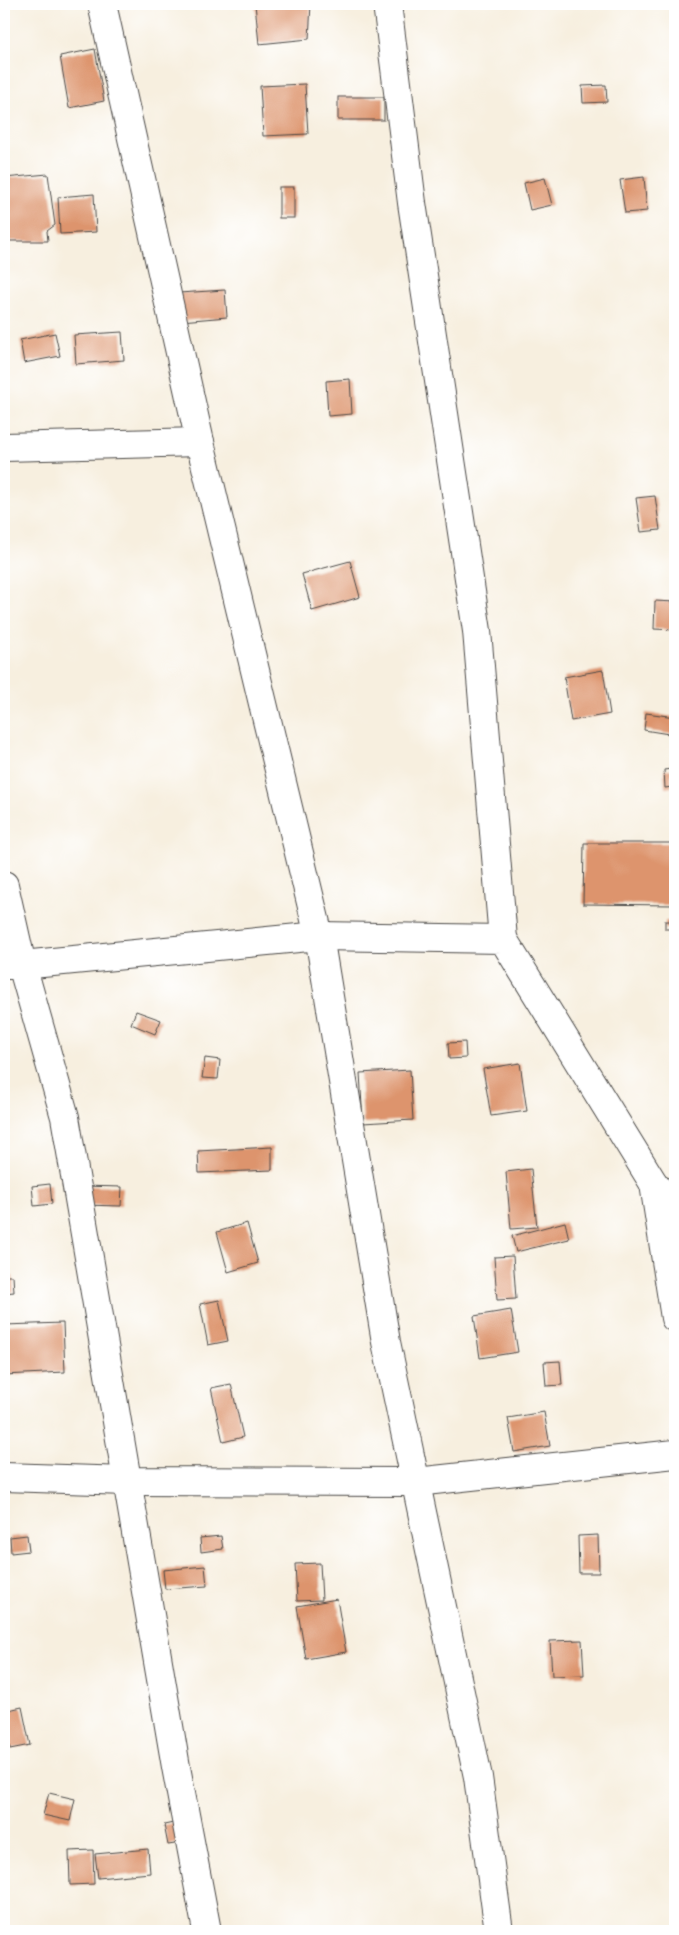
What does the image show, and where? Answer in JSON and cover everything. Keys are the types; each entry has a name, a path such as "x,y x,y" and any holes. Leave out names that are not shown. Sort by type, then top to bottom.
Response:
{"street":[{"path":"102,4 200,442 319,936 386,1342 478,1777 499,1931"},
{"path":"387,4 412,203 477,631 503,939 654,1184 675,1209"},
{"path":"4,447 200,442"},
{"path":"4,885 13,965 65,1117 206,1931"},
{"path":"13,965 319,936 503,939"},
{"path":"654,1184 675,1318"},
{"path":"4,1477 127,1481 416,1482 675,1454"}],"building":[{"path":"255,4 311,4 309,39 259,44"},
{"path":"95,49 104,101 69,108 60,56"},
{"path":"305,84 308,134 263,136 260,86"},
{"path":"606,85 607,102 583,103 582,86"},
{"path":"338,97 384,97 384,120 338,120"},
{"path":"48,174 55,225 47,231 48,241 4,241 4,178"},
{"path":"644,177 647,211 625,213 620,180"},
{"path":"545,178 552,205 530,210 524,183"},
{"path":"279,187 294,187 294,218 279,218"},
{"path":"94,194 96,232 60,234 58,197"},
{"path":"225,290 227,317 181,321 179,293"},
{"path":"122,332 124,360 76,364 74,335"},
{"path":"55,333 60,356 24,363 20,340"},
{"path":"350,379 352,414 328,416 326,381"},
{"path":"655,496 660,530 641,532 636,498"},
{"path":"350,561 360,597 312,611 302,574"},
{"path":"655,601 675,602 675,630 654,629"},
{"path":"603,670 610,714 571,721 564,677"},
{"path":"646,713 675,717 675,735 644,730"},
{"path":"671,769 672,787 665,788 664,770"},
{"path":"584,843 675,843 674,905 583,904"},
{"path":"665,921 675,921 675,929 665,929"},
{"path":"136,1011 161,1020 155,1034 131,1024"},
{"path":"465,1042 466,1058 449,1059 448,1043"},
{"path":"205,1058 220,1060 218,1079 202,1078"},
{"path":"520,1063 527,1111 491,1116 483,1069"},
{"path":"410,1070 413,1120 363,1123 360,1073"},
{"path":"272,1147 272,1170 199,1173 198,1151"},
{"path":"531,1169 537,1227 511,1229 506,1172"},
{"path":"50,1184 52,1204 34,1206 32,1186"},
{"path":"83,1186 122,1187 121,1206 82,1205"},
{"path":"565,1222 569,1239 516,1252 512,1236"},
{"path":"247,1223 258,1263 228,1272 217,1232"},
{"path":"513,1256 516,1299 497,1300 494,1257"},
{"path":"4,1276 13,1276 14,1292 4,1293"},
{"path":"219,1300 228,1341 208,1345 200,1304"},
{"path":"511,1310 518,1352 480,1358 474,1316"},
{"path":"63,1323 65,1372 4,1375 4,1325"},
{"path":"560,1361 562,1385 546,1386 544,1362"},
{"path":"231,1384 243,1437 223,1442 211,1388"},
{"path":"544,1412 550,1446 514,1452 508,1418"},
{"path":"27,1535 29,1551 11,1553 10,1537"},
{"path":"598,1535 599,1573 579,1573 578,1536"},
{"path":"221,1536 223,1549 201,1552 200,1538"},
{"path":"320,1563 322,1600 297,1601 295,1564"},
{"path":"205,1566 207,1586 165,1589 163,1570"},
{"path":"337,1599 346,1652 306,1659 297,1606"},
{"path":"582,1640 584,1675 552,1676 550,1641"},
{"path":"22,1707 30,1745 10,1749 4,1711"},
{"path":"49,1793 75,1799 70,1821 43,1815"},
{"path":"178,1822 182,1843 168,1845 164,1825"},
{"path":"148,1849 150,1873 98,1878 95,1854"},
{"path":"93,1850 94,1884 70,1885 69,1851"}]}
